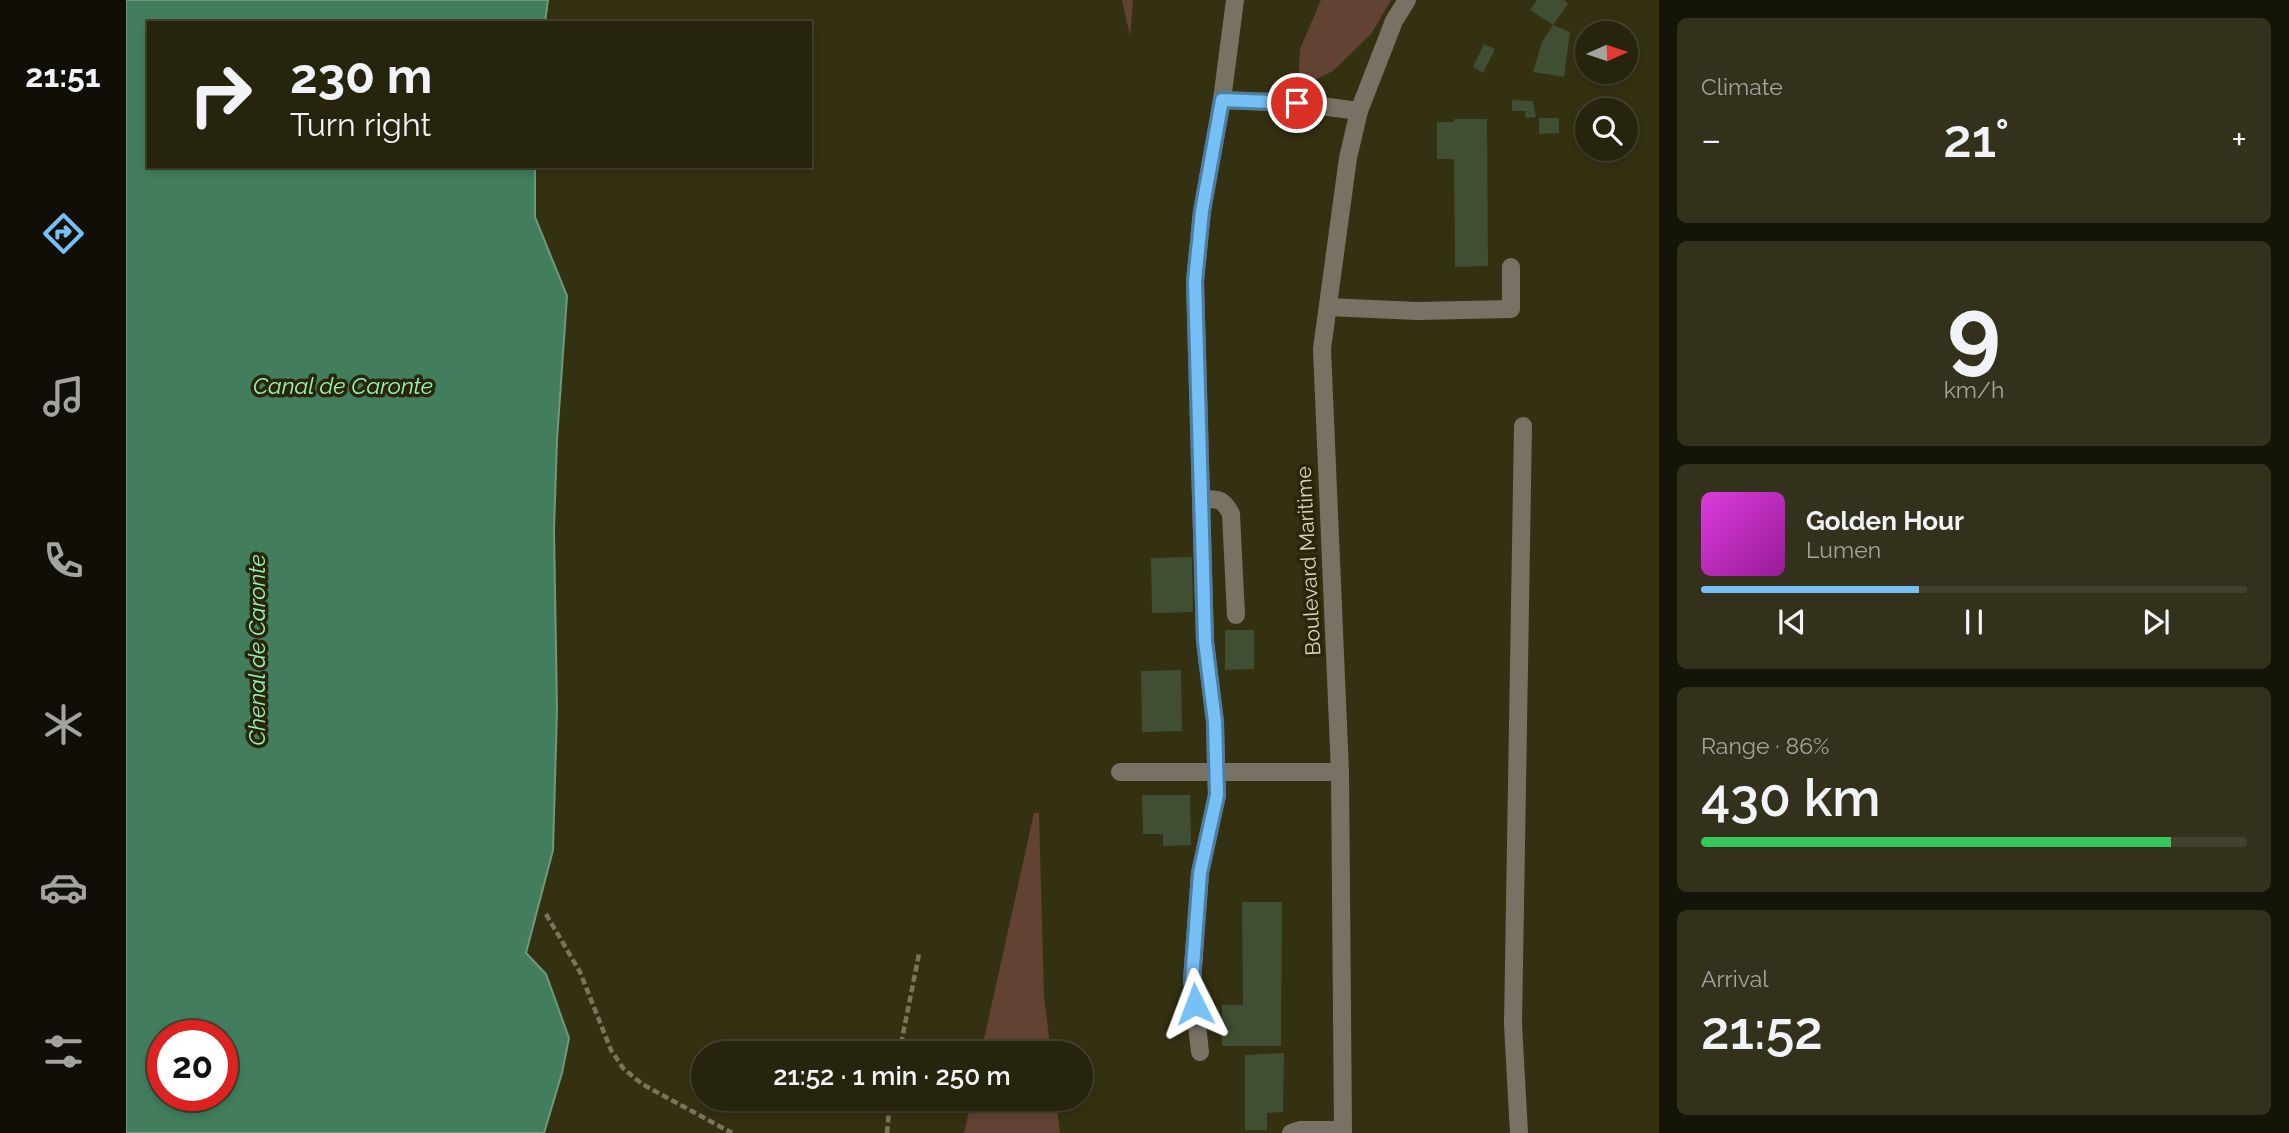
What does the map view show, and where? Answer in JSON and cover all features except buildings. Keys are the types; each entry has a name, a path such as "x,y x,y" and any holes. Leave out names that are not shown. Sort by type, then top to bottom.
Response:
{"street":[{"path":"1200,1052 1192,980 1200,873 1217,795 1215,722 1205,641 1195,281 1202,211 1222,100 1235,0"},
{"name":"Boulevard Maritime","path":"1343,1131 1340,772 1322,349 1348,158 1359,111 1394,21 1407,0"},
{"path":"1222,100 1297,103 1359,111"},
{"path":"1328,307 1417,311 1511,309 1511,267"},
{"path":"1519,1133 1513,1024 1523,426"},
{"path":"1201,499 1219,499 1226,503 1231,514 1236,615"},
{"path":"1120,772 1340,772"},
{"path":"1291,1133 1300,1130 1343,1131"}],"path":[{"path":"547,914 580,972 611,1050 623,1068 642,1084 732,1133"},
{"path":"902,1041 919,954"},
{"path":"887,1133 889,1111"}],"shaded area":[{"path":"1122,0 1133,0 1130,36"},
{"path":"1321,0 1391,0 1371,34 1333,71 1298,88 1300,49"},
{"path":"1034,813 1039,813 1044,996 1050,1041 984,1041"},
{"path":"969,1111 1057,1111 1060,1133 964,1133"}],"water":[{"name":"Canal de Caronte","path":"126,0 548,0 545,21 147,21 147,168 535,168 535,217 567,296 554,530 557,710 553,850 526,953 546,974 569,1038 562,1073 544,1133 126,1133"}],"route":[{"path":"1195,1004 1192,980 1200,873 1217,795 1215,722 1205,641 1195,281 1198,243 1222,100 1297,103"}],"water label":[{"name":"Chenal de Caronte","path":"256,650"}]}
